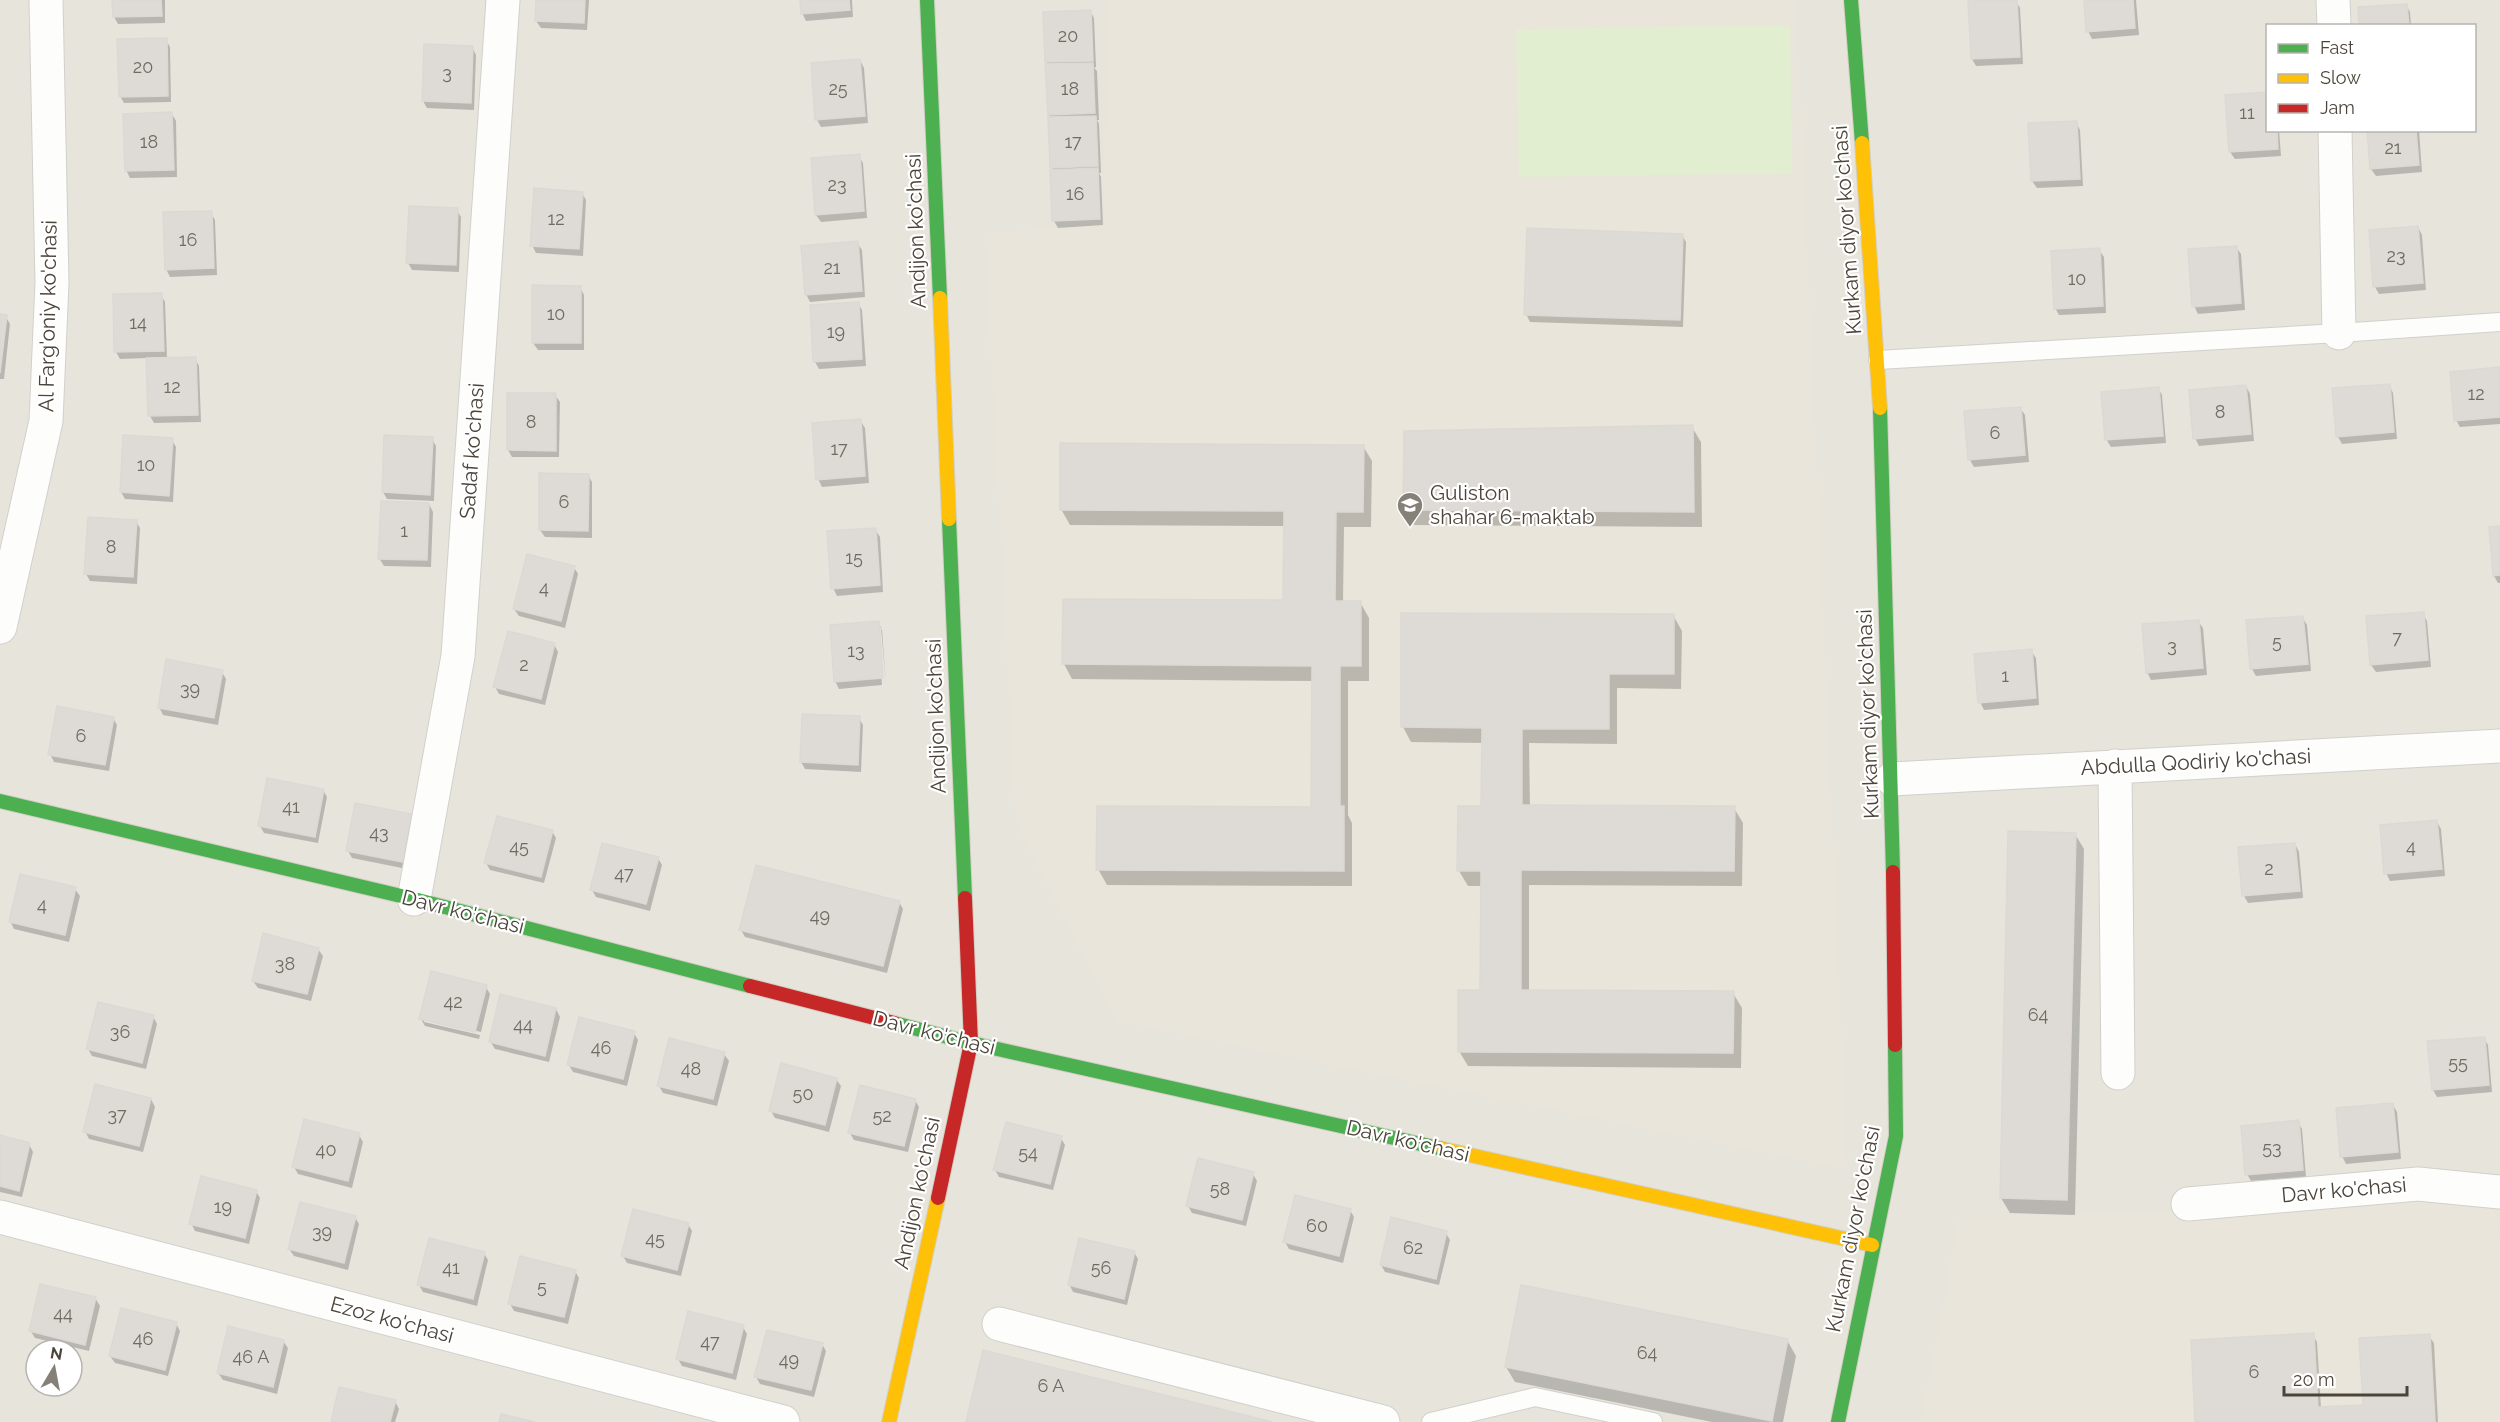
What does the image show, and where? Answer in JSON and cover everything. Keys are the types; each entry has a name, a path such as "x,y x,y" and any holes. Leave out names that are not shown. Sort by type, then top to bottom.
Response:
{"street":[{"name":"Al Farg'oniy ko'chasi","path":"0,627 46,421 52,282 46,0"},
{"name":"Sadaf ko'chasi","path":"414,899 458,656 503,0"},
{"name":"Andijon ko'chasi","path":"889,1422 971,1043 927,0"},
{"name":"Kurkam diyor ko'chasi","path":"1838,1422 1872,1245 1896,1136 1892,779 1878,360 1851,0"},
{"path":"2333,0 2334,24"},
{"path":"2335,132 2339,333"},
{"name":"Abdulla Qodiriy ko'chasi","path":"1892,779 2500,746"},
{"path":"2115,766 2118,1073"},
{"name":"Davr ko'chasi","path":"0,801 414,899 971,1043 1872,1245"},
{"name":"Davr ko'chasi","path":"2188,1204 2418,1184 2500,1192"},
{"name":"Ezoz ko'chasi","path":"0,1217 783,1422"},
{"path":"999,1324 1383,1422"}],"lane":[{"path":"1878,360 2500,322"},
{"path":"1431,1422 1535,1397 1653,1422"}],"shaded area":[{"path":"0,0 2500,0 2500,1422 0,1422"},
{"name":"Guliston shahar 6-maktab","path":"1107,0 1796,0 1847,1169 1117,1021 1016,822 985,234 1104,224"},
{"path":"2495,1199 2500,1248 2500,1422 1921,1422 1959,1219"}],"green space":[{"path":"1790,25 1792,173 1519,177 1516,29"}],"building":[{"path":"112,0 161,0 162,16 113,17"},
{"path":"536,0 585,0 584,23 535,21"},
{"path":"800,0 849,0 850,10 801,14"},
{"path":"2017,0 2020,57 1971,59 1968,1"},
{"path":"2084,0 2133,0 2135,28 2086,32"},
{"path":"2407,4 2409,24 2359,24 2358,7"},
{"path":"1091,10 1093,61 1045,62 1043,12"},
{"path":"167,38 168,96 119,97 117,39"},
{"path":"424,44 473,46 471,103 422,101"},
{"path":"860,59 865,116 815,120 811,63"},
{"path":"1093,63 1095,113 1048,115 1045,64"},
{"path":"2266,92 2266,132 2277,132 2278,149 2229,152 2225,95"},
{"path":"172,112 174,170 125,171 123,114"},
{"path":"1096,116 1098,166 1050,168 1048,117"},
{"path":"2077,121 2080,179 2031,181 2028,123"},
{"path":"2367,132 2416,132 2419,165 2370,169"},
{"path":"860,154 864,211 815,215 811,158"},
{"path":"1098,168 1100,219 1052,221 1050,170"},
{"path":"534,188 583,192 579,249 530,246"},
{"path":"409,206 458,208 456,265 406,263"},
{"path":"212,211 214,268 165,270 163,212"},
{"path":"2418,226 2423,283 2373,287 2369,230"},
{"path":"1527,228 1683,234 1680,320 1524,315"},
{"path":"858,241 862,291 805,295 801,246"},
{"path":"2237,246 2241,303 2192,307 2188,249"},
{"path":"2100,248 2103,306 2054,309 2051,251"},
{"path":"532,285 581,286 581,343 532,343"},
{"path":"162,293 164,351 114,352 113,294"},
{"path":"859,302 862,359 813,362 810,305"},
{"path":"0,314 7,315 0,373"},
{"path":"196,357 198,415 148,416 146,358"},
{"path":"2500,367 2500,417 2454,421 2450,372"},
{"path":"2390,384 2394,432 2336,437 2332,388"},
{"path":"2246,385 2251,434 2193,439 2189,390"},
{"path":"2159,387 2163,436 2105,440 2101,392"},
{"path":"507,393 556,393 556,451 507,450"},
{"path":"2021,407 2025,455 1968,460 1964,411"},
{"path":"861,419 865,476 816,480 812,423"},
{"path":"1693,425 1694,512 1403,510 1404,431"},
{"path":"123,435 173,438 169,496 120,492"},
{"path":"384,435 433,437 430,495 382,492"},
{"path":"1060,443 1364,445 1363,512 1336,512 1335,601 1361,601 1361,666 1340,666 1340,806 1344,806 1344,871 1096,870 1097,806 1311,807 1312,666 1062,664 1063,599 1283,600 1284,511 1060,510"},
{"path":"539,473 589,474 588,531 539,530"},
{"path":"381,501 429,503 427,560 378,559"},
{"path":"88,517 137,520 133,577 84,574"},
{"path":"2500,526 2500,575 2493,576 2489,527"},
{"path":"876,528 880,585 831,589 827,531"},
{"path":"527,554 575,566 561,621 513,609"},
{"path":"2424,612 2428,660 2370,665 2366,616"},
{"path":"1401,613 1674,614 1674,674 1609,674 1609,729 1522,729 1522,805 1735,806 1734,871 1521,870 1521,990 1734,991 1733,1053 1458,1052 1458,990 1480,990 1481,871 1457,871 1458,806 1481,806 1482,728 1401,727"},
{"path":"2303,616 2308,664 2250,669 2246,620"},
{"path":"2199,620 2203,668 2146,673 2142,624"},
{"path":"879,621 883,678 834,682 830,625"},
{"path":"508,631 555,643 541,699 493,687"},
{"path":"2032,649 2036,698 1978,703 1974,654"},
{"path":"166,659 223,670 214,718 158,708"},
{"path":"57,706 114,717 105,765 48,755"},
{"path":"802,714 860,716 858,765 800,762"},
{"path":"267,778 324,789 315,837 258,826"},
{"path":"355,803 412,814 403,862 346,851"},
{"path":"497,816 553,830 541,877 484,863"},
{"path":"2437,820 2442,869 2384,874 2380,825"},
{"path":"2008,831 2076,833 2067,1200 2000,1198"},
{"path":"602,843 659,857 646,904 590,890"},
{"path":"2295,843 2300,891 2242,896 2238,847"},
{"path":"756,865 900,901 883,966 739,930"},
{"path":"20,874 76,887 65,935 9,922"},
{"path":"263,933 319,948 307,994 252,981"},
{"path":"431,971 487,985 475,1032 419,1019"},
{"path":"500,994 556,1008 545,1056 489,1042"},
{"path":"98,1002 154,1015 142,1063 86,1049"},
{"path":"579,1017 635,1031 623,1079 567,1065"},
{"path":"2485,1037 2489,1085 2432,1090 2427,1041"},
{"path":"669,1038 725,1052 713,1099 657,1086"},
{"path":"781,1063 837,1078 825,1125 769,1111"},
{"path":"95,1084 151,1098 139,1146 83,1132"},
{"path":"860,1085 916,1099 904,1146 848,1133"},
{"path":"2393,1103 2398,1152 2340,1157 2336,1108"},
{"path":"304,1119 360,1133 348,1181 292,1167"},
{"path":"2299,1120 2303,1170 2245,1175 2241,1126"},
{"path":"1006,1122 1062,1136 1050,1184 993,1170"},
{"path":"0,1135 30,1143 19,1191 0,1186"},
{"path":"1198,1158 1254,1172 1242,1220 1186,1206"},
{"path":"201,1176 257,1190 245,1238 189,1224"},
{"path":"1295,1195 1351,1209 1339,1256 1283,1242"},
{"path":"300,1202 356,1216 344,1263 288,1249"},
{"path":"633,1209 689,1223 677,1270 621,1256"},
{"path":"1391,1217 1447,1231 1436,1279 1380,1265"},
{"path":"429,1238 485,1252 473,1299 417,1285"},
{"path":"1079,1238 1135,1251 1124,1299 1068,1285"},
{"path":"520,1256 576,1270 564,1317 508,1304"},
{"path":"40,1284 96,1297 85,1345 84,1338 57,1338 29,1331"},
{"path":"1521,1285 1788,1339 1772,1421 1505,1367"},
{"path":"121,1308 177,1322 165,1370 109,1356"},
{"path":"688,1311 744,1325 732,1373 676,1359"},
{"path":"228,1326 284,1340 273,1387 217,1373"},
{"path":"767,1330 823,1343 811,1390 754,1377"},
{"path":"2314,1333 2318,1407 2363,1405 2359,1338 2430,1334 2435,1422 2195,1422 2191,1340"},
{"path":"983,1350 1273,1422 966,1422"},
{"path":"339,1387 396,1400 390,1422 331,1422"},
{"path":"501,1414 535,1422 499,1422"}],"traffic: fast":[{"path":"927,0 940,298"},
{"path":"1851,0 1862,143"},
{"path":"1880,408 1893,872"},
{"path":"949,519 965,898"},
{"path":"0,801 414,899 750,986"},
{"path":"894,1023 971,1043 1443,1149"},
{"path":"1838,1422 1896,1136 1895,1045"}],"traffic: slow":[{"path":"1862,143 1880,408"},
{"path":"940,298 949,519"},
{"path":"1443,1149 1872,1245"},
{"path":"889,1422 938,1198"}],"traffic: jam":[{"path":"1893,872 1895,1045"},
{"path":"938,1198 971,1043 965,898"},
{"path":"750,986 894,1023"}],"place":[{"name":"Guliston shahar 6-maktab","path":"1410,528"}]}
